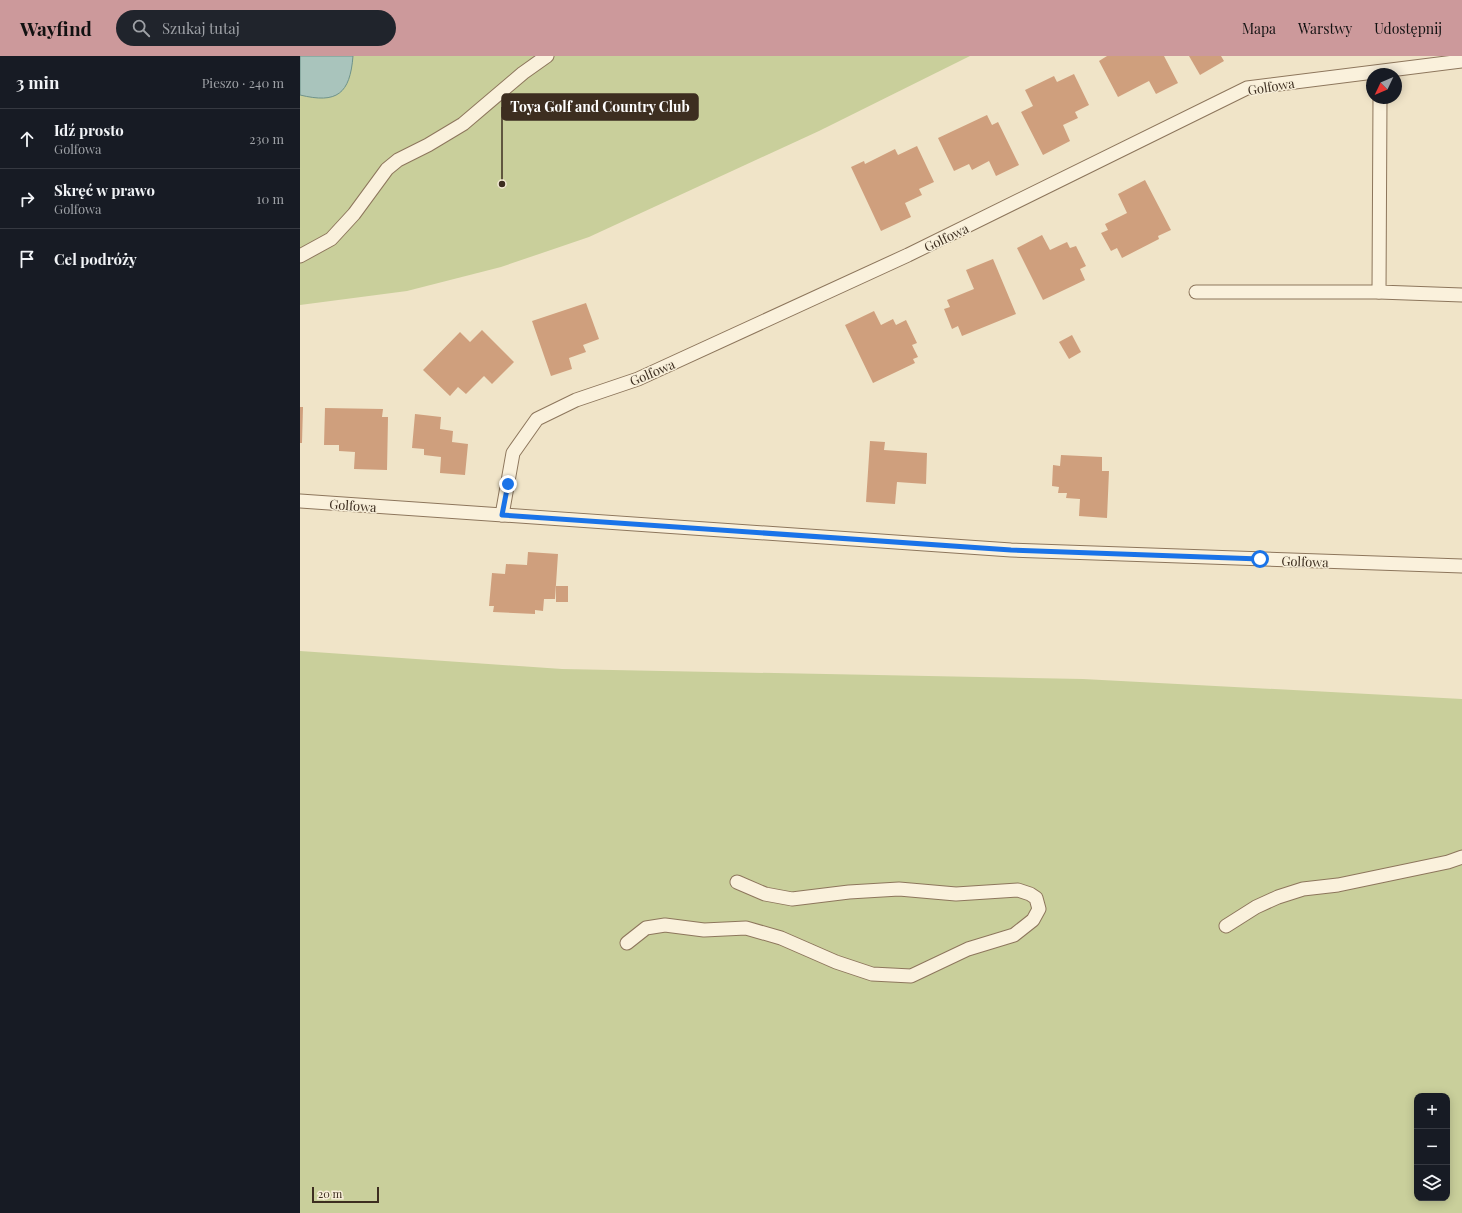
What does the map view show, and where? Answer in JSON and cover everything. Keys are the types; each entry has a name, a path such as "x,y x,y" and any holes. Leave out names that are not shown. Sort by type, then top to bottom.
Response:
{"lane":[{"path":"300,256 331,239 354,214 387,169 398,160 428,145 463,124 523,73 547,56"},
{"name":"Golfowa","path":"1402,70 1462,61"},
{"name":"Golfowa","path":"502,515 513,453 537,420 576,400 638,379 908,255 1247,88 1366,75"},
{"path":"1378,292 1380,104"},
{"path":"1196,292 1378,292 1462,295"},
{"name":"Golfowa","path":"300,501 1011,550 1462,566"},
{"path":"1226,926 1256,907 1278,897 1304,889 1338,885 1448,862 1462,857"},
{"path":"627,943 646,928 665,925 704,930 746,928 781,938 836,962 872,974 911,976 968,949 1014,935 1033,920 1039,909 1036,898 1030,894 1018,890 956,894 900,889 849,892 792,899 765,894 737,882"}],"green space":[{"path":"300,56 970,56 819,131 589,237 501,267 407,291 300,305"},
{"path":"300,651 562,669 1083,679 1462,699 1462,1213 300,1213"}],"water":[{"path":"300,56 353,56 349,79 345,87 332,97 323,98 300,95"}],"building":[{"path":"1107,56 1164,56 1178,83 1156,94 1149,81 1118,97 1099,61"},
{"path":"1189,56 1221,56 1224,61 1200,75"},
{"path":"1074,74 1089,105 1075,112 1078,118 1063,125 1070,141 1043,155 1021,112 1033,106 1025,90 1054,76 1057,82"},
{"path":"987,115 992,125 998,122 1019,165 996,176 989,161 972,170 969,164 954,171 938,138"},
{"path":"917,146 934,182 919,189 922,195 905,203 911,217 881,231 851,167 864,161 865,164 895,149 898,155"},
{"path":"1145,180 1171,230 1158,236 1159,239 1122,258 1117,248 1111,251 1101,233 1108,230 1105,224 1127,213 1118,194"},
{"path":"1042,235 1050,250 1067,242 1070,248 1076,246 1086,266 1080,269 1085,280 1043,300 1017,248"},
{"path":"993,259 1016,314 962,336 958,326 952,329 944,309 950,307 947,300 974,289 966,270"},
{"path":"586,303 599,339 583,345 586,352 569,358 572,369 551,376 532,321"},
{"path":"874,311 881,325 893,319 896,325 906,320 917,343 912,345 918,357 913,359 915,363 873,383 845,325"},
{"path":"482,330 514,362 492,384 484,376 466,394 458,387 450,396 423,370 460,332 470,342"},
{"path":"1072,335 1081,352 1069,359 1059,342"},
{"path":"300,407 303,407 302,443 300,443"},
{"path":"325,408 383,409 382,417 388,417 387,470 354,469 355,452 339,451 339,445 324,445"},
{"path":"415,414 441,417 440,429 453,431 452,442 468,444 465,475 440,473 441,457 424,455 424,449 412,448"},
{"path":"870,441 885,442 884,450 927,453 926,484 897,482 895,504 866,502"},
{"path":"1061,455 1102,457 1102,471 1109,471 1107,518 1079,516 1080,499 1066,498 1067,493 1058,493 1059,487 1052,486 1053,465 1060,466"},
{"path":"528,552 558,554 555,599 544,599 543,611 535,610 535,614 493,612 494,606 489,606 492,573 505,574 506,564 527,565"},
{"path":"556,586 568,586 568,602 556,602"}],"place":[{"name":"Toya Golf and Country Club","path":"502,184"}],"route":[{"path":"508,484 502,515 1011,550 1260,559"}]}
